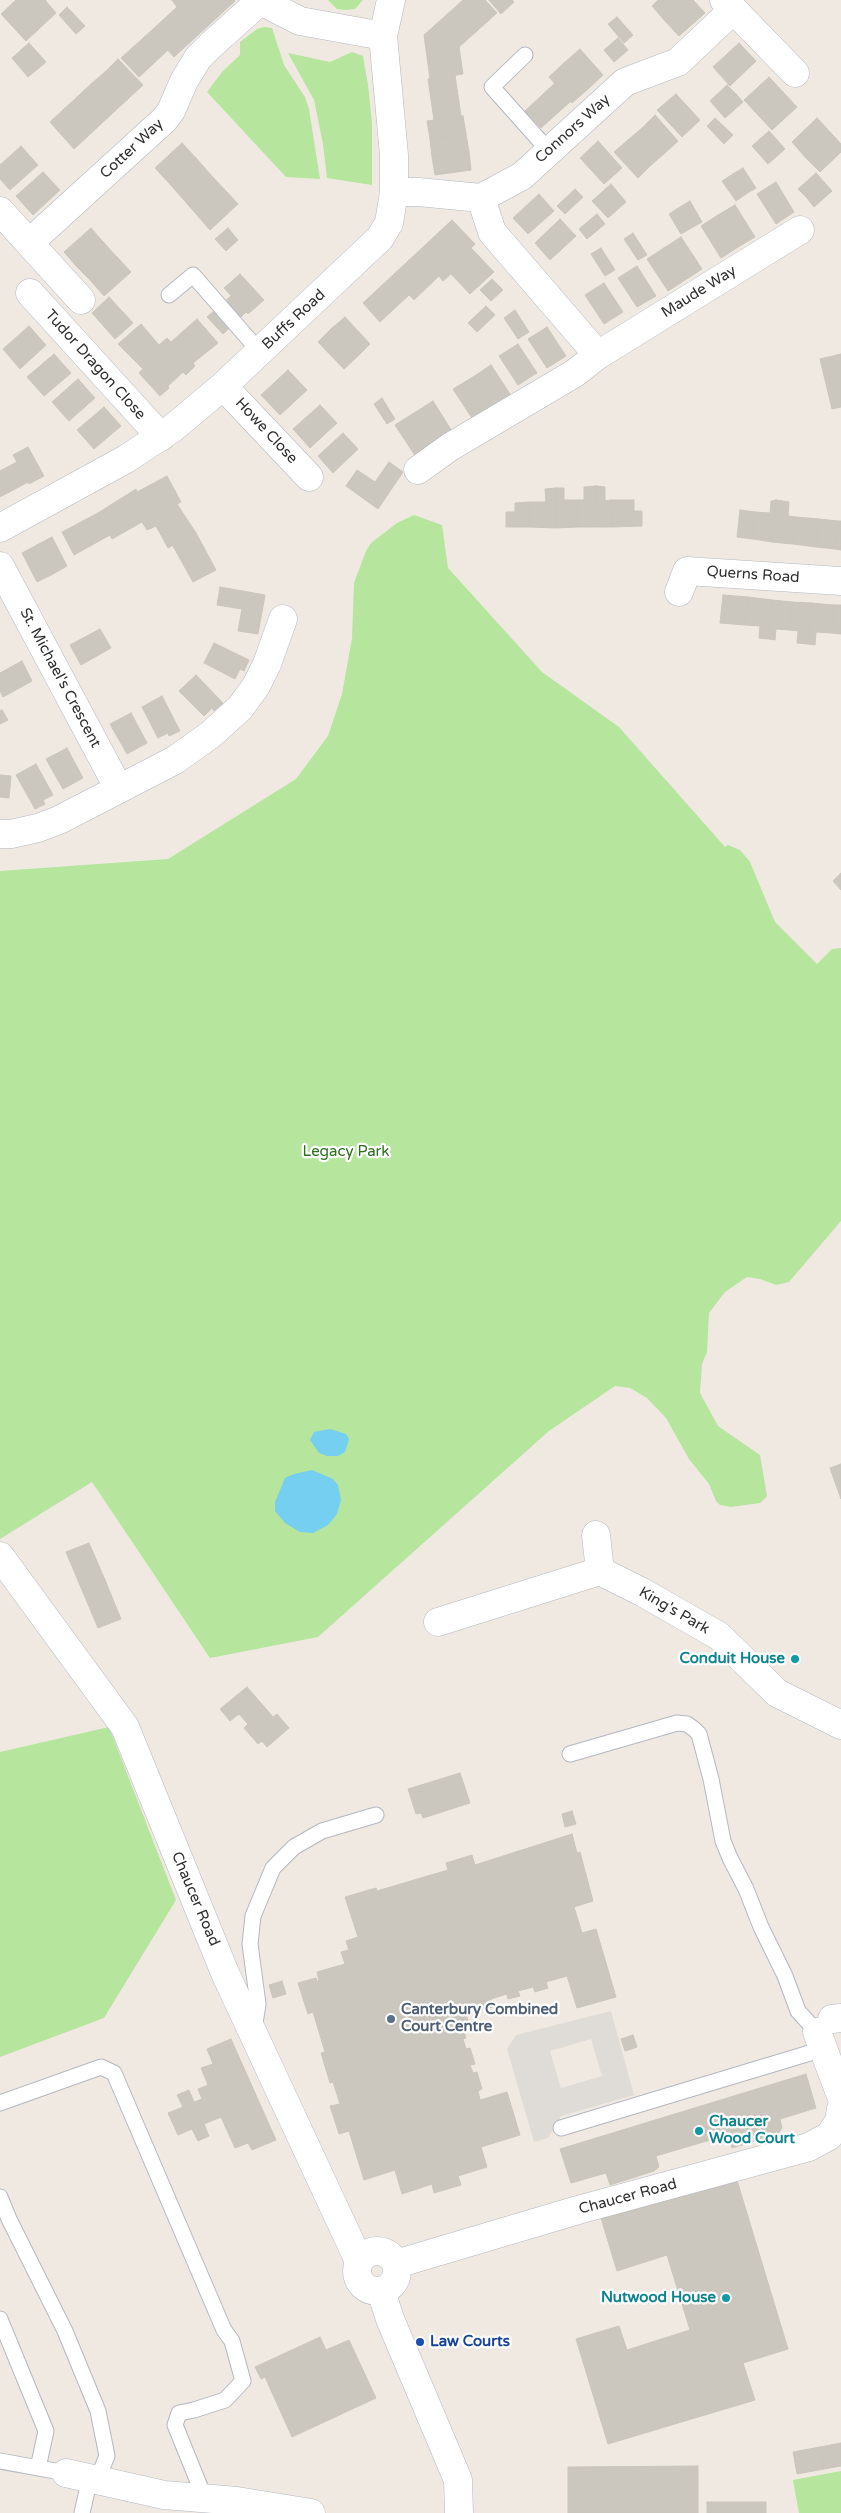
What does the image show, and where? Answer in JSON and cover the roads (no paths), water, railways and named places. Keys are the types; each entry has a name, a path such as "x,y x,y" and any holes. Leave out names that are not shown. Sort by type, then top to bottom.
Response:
{"street":[{"name":"Buffs Road","path":"0,528 126,459 161,437 224,386 380,238 389,223 394,192 394,155 383,36 391,0"},
{"path":"260,1 304,10 383,36"},
{"name":"Cotter Way","path":"30,243 164,120 171,111 184,81 198,58 260,1"},
{"name":"Connors Way","path":"481,198 522,176 625,82 678,62 729,5 795,74"},
{"path":"394,192 418,192 481,198 492,232 598,354"},
{"path":"0,211 81,300"},
{"name":"Maude Way","path":"418,470 450,447 575,373 598,354 800,230"},
{"name":"Tudor Dragon Close","path":"30,293 161,437"},
{"name":"Howe Close","path":"224,386 309,477"},
{"name":"St. Michael's Crescent","path":"0,566 119,789"},
{"name":"Querns Road","path":"679,592 687,571 841,581"},
{"path":"0,834 11,834 38,828 59,820 175,760 210,735 240,708 256,686 267,664 283,619"},
{"path":"438,1622 600,1571 596,1535"},
{"name":"Chaucer Road","path":"0,1556 125,1727 195,1900 254,2034 359,2261 356,2272 362,2286 373,2291 381,2291"},
{"name":"King's Park","path":"600,1571 642,1592 718,1636 777,1693 841,1725"},
{"path":"828,2029 841,2096"},
{"name":"Chaucer Road","path":"396,2264 578,2210 809,2147 829,2136 839,2122 841,2109"},
{"path":"359,2261 370,2252 377,2251 386,2253 396,2264 397,2276 394,2283 381,2291 390,2319 458,2480 459,2513"},
{"path":"84,2477 164,2495 237,2501 311,2513"}],"lane":[{"path":"525,55 492,86 549,151"},
{"path":"169,295 193,275 260,352"},
{"path":"570,1754 677,1723 687,1724 694,1729 698,1734 711,1778 723,1842 785,1976 798,2011 828,2029"},
{"path":"254,2034 258,2004 250,1944 253,1916 273,1868 294,1847 322,1831 376,1816"},
{"path":"561,2128 828,2029"},
{"path":"0,2103 101,2067 114,2073 127,2099 224,2330 232,2341 243,2381 225,2400 179,2413 175,2425 205,2499"},
{"path":"0,2197 8,2219 61,2322 98,2411 107,2456 84,2477 82,2513"},
{"path":"0,2319 46,2431 38,2468"},
{"path":"0,2461 84,2477"}],"water":[{"path":"330,1429 346,1434 349,1439 345,1452 338,1456 327,1456 319,1453 310,1440 314,1432"},
{"path":"312,1470 333,1479 338,1485 341,1500 337,1514 328,1525 313,1533 300,1532 285,1523 275,1511 275,1502 285,1478"}],"place":[{"name":"Conduit House","path":"795,1659"},
{"name":"Canterbury Combined Court Centre","path":"391,2019"},
{"name":"Chaucer Wood Court","path":"699,2131"},
{"name":"Nutwood House","path":"726,2298"},
{"name":"Law Courts","path":"420,2342"}],"park label":[{"name":"Legacy Park","path":"346,1152"}]}
